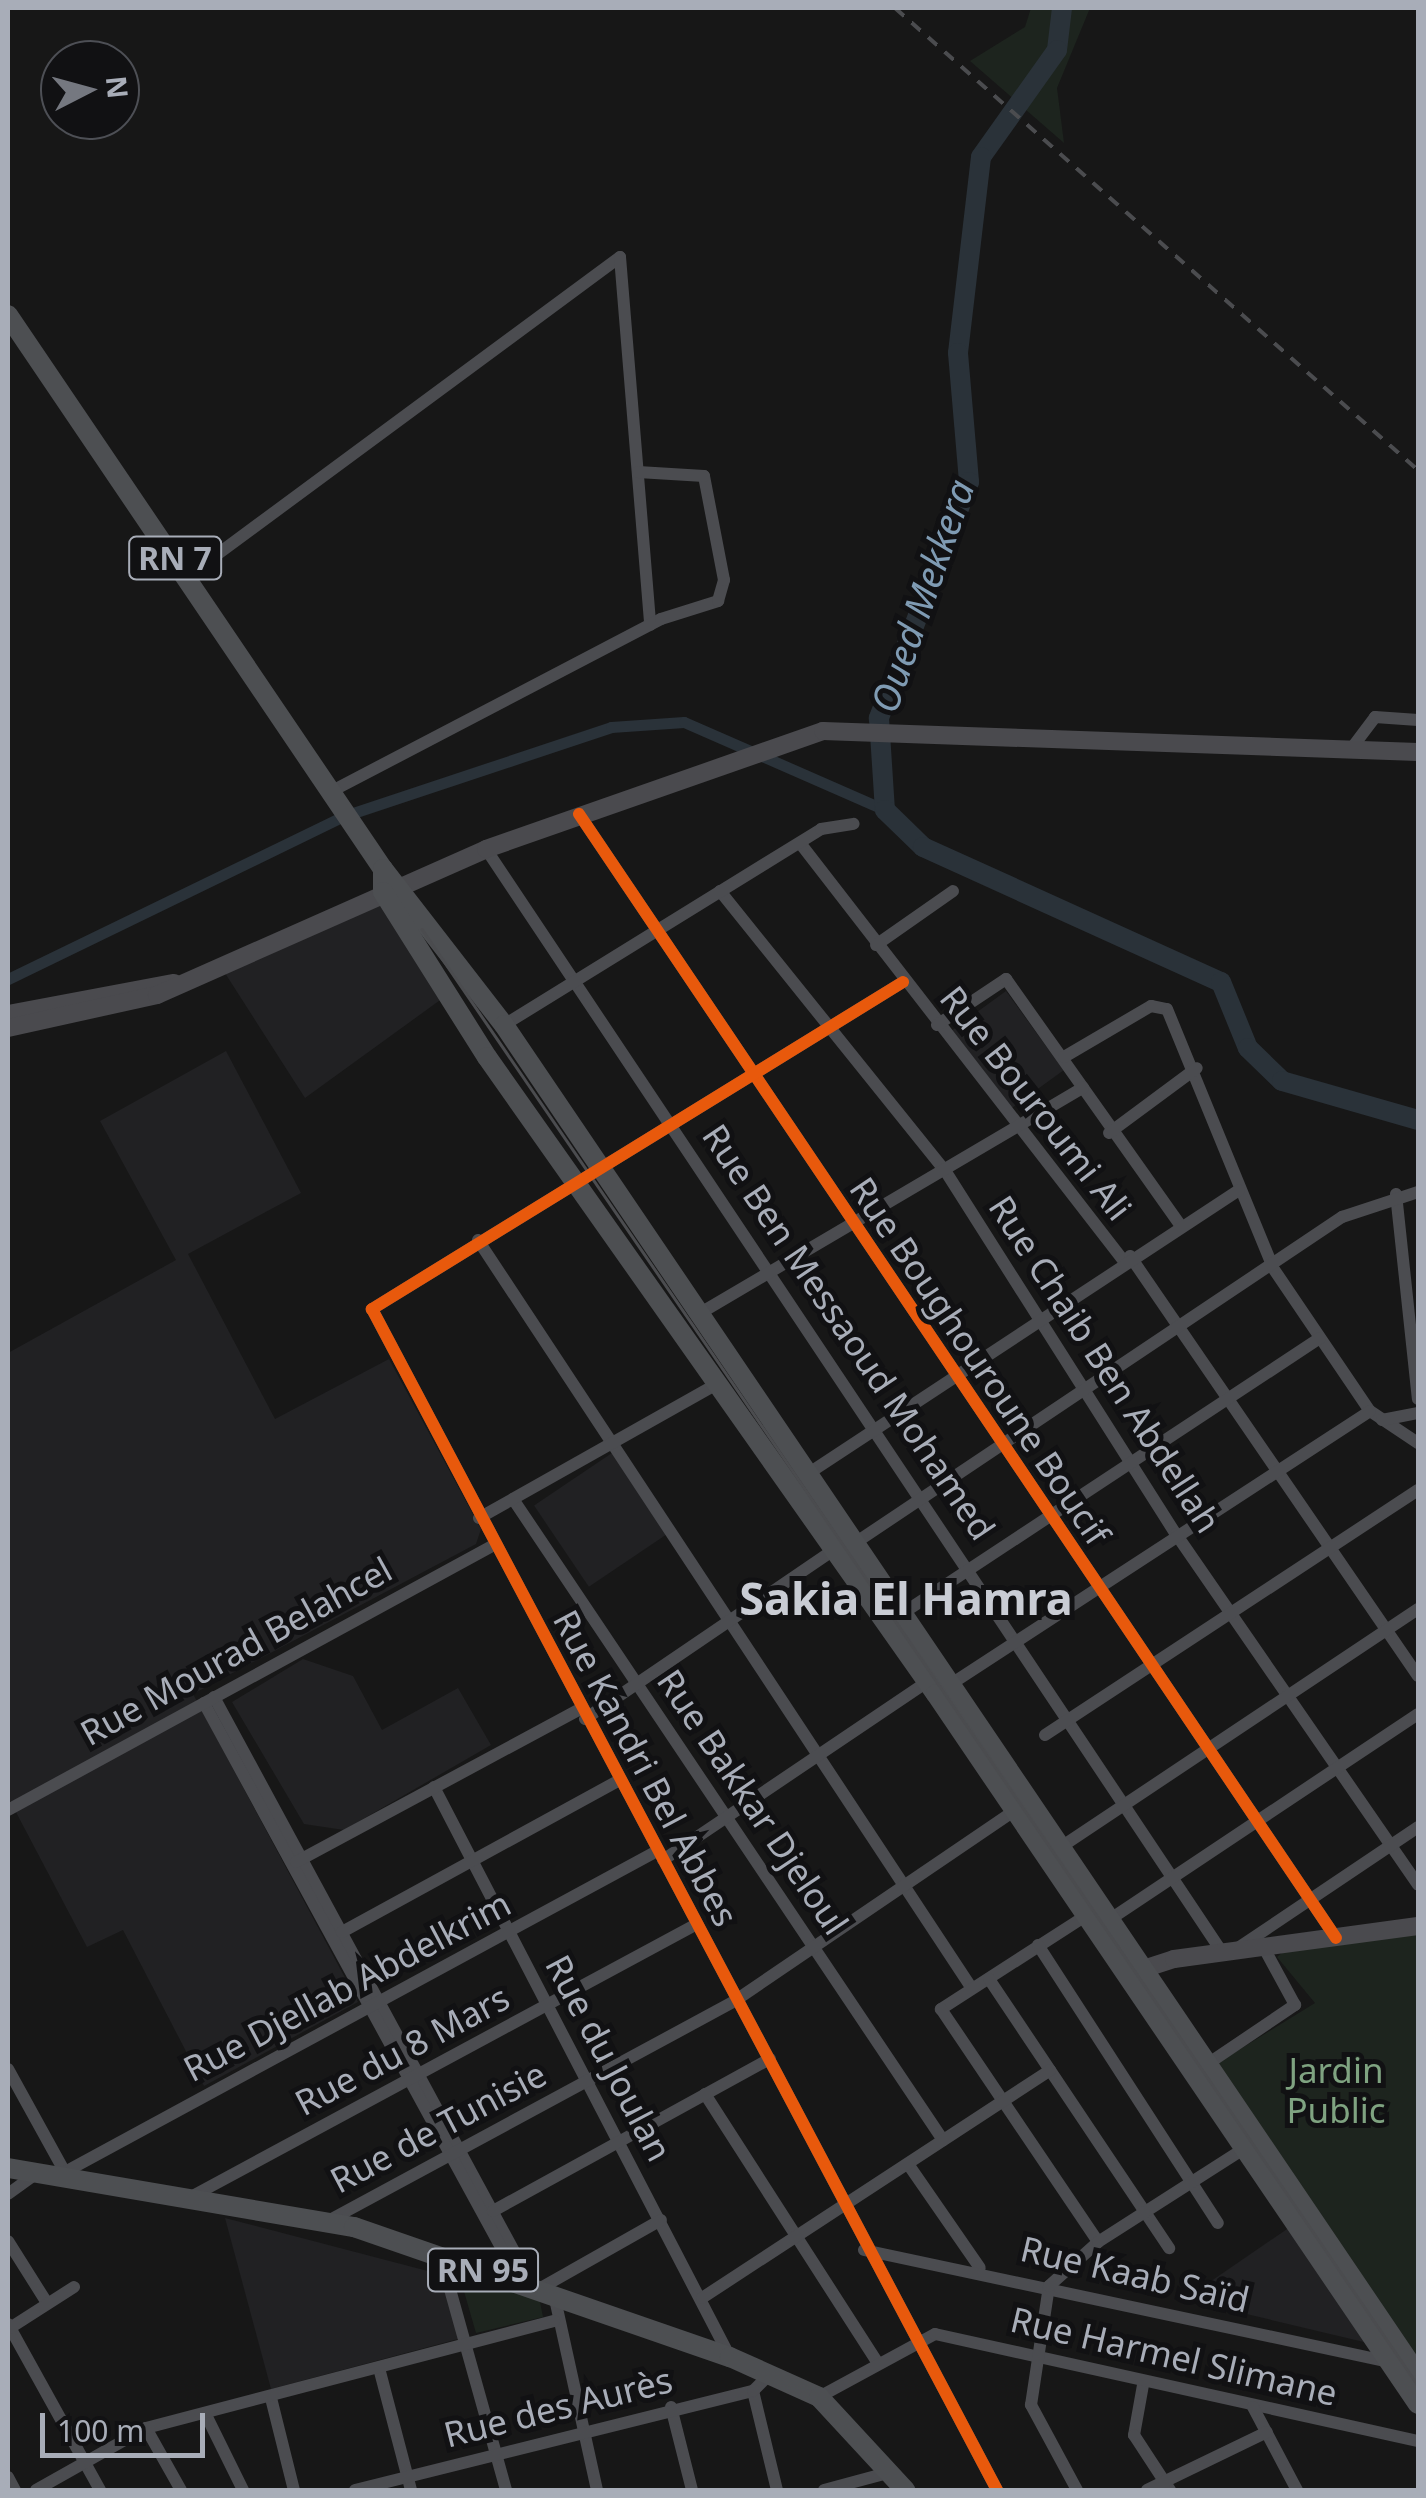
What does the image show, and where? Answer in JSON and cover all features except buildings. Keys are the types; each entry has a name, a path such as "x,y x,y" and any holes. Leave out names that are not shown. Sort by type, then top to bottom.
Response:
{"main road":[{"name":"RN 7","path":"8,315 361,833 575,1180 719,1383 1061,1847 1248,2146 1418,2404"},
{"path":"8,1014 174,983 486,850 771,743 853,728 905,727 1418,752"},
{"name":"RN 7","path":"392,888 504,1026 806,1475 843,1547 900,1615 1016,1810 1087,1915 1209,2064 1418,2374"},
{"path":"8,1028 158,995 174,983"},
{"path":"1136,1971 1228,1951 1418,1926"},
{"name":"RN 95","path":"8,2168 328,2220 441,2255 730,2357 819,2396 906,2490"},
{"path":"489,2272 500,2252"}],"street":[{"path":"188,576 620,258 650,624"},
{"path":"336,798 650,624 712,606 724,580 704,476 638,472"},
{"path":"1351,750 1376,717 1418,720"},
{"name":"Rue Boughouroune Boucif","path":"579,814 756,1072 1048,1521 1336,1938"},
{"path":"504,1026 832,824 854,824"},
{"name":"Rue Bouroumi Ali","path":"800,843 903,982 1178,1326 1418,1676"},
{"name":"Rue Ben Messaoud Mohamed","path":"486,850 1022,1640 1125,1809 1228,1951"},
{"name":"Rue Chaib Ben Abdellah","path":"720,890 946,1172 1041,1315 1084,1392 1176,1534 1292,1696 1418,1885"},
{"path":"876,946 953,891"},
{"path":"937,1025 1006,979 1064,1056 1110,1133 1178,1223"},
{"name":"Rue Bouroumi Ali","path":"598,1166 903,982"},
{"path":"1064,1056 1161,1004 1197,1068 1239,1190 1273,1268 1370,1410 1418,1444"},
{"path":"1110,1133 1197,1068"},
{"path":"697,1315 773,1274 1083,1088"},
{"name":"Rue Kandri Bel Abbes","path":"598,1166 377,1301 373,1318 695,1926 770,2059 864,2250 997,2490"},
{"path":"806,1475 1178,1223 1239,1190"},
{"path":"296,1862 636,1683 843,1547 927,1498 1178,1326 1273,1268 1342,1217 1396,1194 1418,1192"},
{"path":"1396,1194 1412,1283 1418,1398"},
{"path":"478,1240 726,1622 970,1986"},
{"path":"900,1615 975,1570 1320,1338"},
{"path":"479,1518 719,1383"},
{"name":"Rue Djellab Abdelkrim","path":"67,2175 374,2006 660,1856 816,1753 1022,1640 1176,1534 1370,1410"},
{"path":"1382,1420 1418,1413"},
{"path":"1045,1735 1230,1609 1332,1548 1418,1490"},
{"name":"Rue Bakkar Djeloul","path":"513,1499 943,2140"},
{"name":"Rue Mourad Belahcel","path":"8,1810 494,1546"},
{"path":"1061,1847 1125,1809 1418,1609"},
{"path":"209,1700 412,2076 459,2150 554,2321 596,2490"},
{"path":"1109,1920 1418,1714"},
{"path":"342,1932 618,1781"},
{"name":"Rue du Joulan","path":"434,1787 730,2357"},
{"name":"Rue de Tunisie","path":"328,2220 736,2000 1016,1810"},
{"path":"1228,1951 1418,1827"},
{"path":"318,1903 342,1932 374,2006"},
{"path":"1087,1915 989,1979 944,2002 944,2018 1005,2101 1098,2242"},
{"name":"Rue du 8 Mars","path":"189,2198 695,1926"},
{"path":"1038,1945 1084,2024 1218,2223"},
{"path":"1209,2064 1295,2005 1264,1948"},
{"path":"989,1979 1169,2248"},
{"path":"493,2210 770,2059"},
{"path":"8,2069 67,2175"},
{"path":"702,2298 1050,2070"},
{"path":"412,2076 446,2157 500,2252 537,2290"},
{"path":"705,2094 877,2362"},
{"path":"1078,2490 1031,2406 1049,2286 1098,2242 1193,2186 1248,2146"},
{"path":"908,2164 980,2268"},
{"path":"8,2194 38,2173"},
{"path":"537,2290 661,2220"},
{"path":"8,2241 47,2304"},
{"name":"Rue Kaab Saïd","path":"864,2250 980,2268 1392,2362"},
{"path":"441,2255 506,2490"},
{"path":"74,2287 9,2326 100,2490"},
{"path":"36,2490 146,2428 554,2321"},
{"name":"Rue Harmel Slimane","path":"916,2338 946,2335 1142,2385 1418,2442"},
{"path":"819,2396 916,2338"},
{"path":"379,2368 409,2483"},
{"path":"771,2373 753,2390 778,2490"},
{"path":"1142,2385 1135,2440 1167,2485"},
{"name":"Rue des Aurès","path":"355,2490 409,2483 497,2454 583,2434 671,2407 753,2390"},
{"path":"271,2398 294,2490"},
{"path":"671,2407 692,2490"},
{"path":"1253,2407 1297,2490"},
{"path":"205,2413 243,2490"},
{"path":"146,2428 181,2490"},
{"path":"1147,2490 1167,2485 1267,2432"},
{"path":"824,2490 892,2472"},
{"path":"8,2477 15,2490"}],"shaded area":[{"path":"380,902 443,998 305,1098 223,970"},
{"path":"1006,991 1064,1070 1009,1110 952,1030"},
{"path":"226,1051 301,1193 188,1254 275,1419 389,1359 481,1529 476,1544 193,1694 358,2002 204,2086 123,1930 87,1947 8,1797 8,1353 176,1260 100,1121"},
{"path":"612,1453 667,1534 589,1587 534,1506"},
{"path":"303,1659 353,1676 382,1730 458,1688 491,1745 344,1830 304,1824 232,1702"},
{"path":"225,2218 443,2275 462,2338 271,2389"},
{"path":"1290,2227 1368,2343 1217,2307 1201,2288"}],"green space":[{"path":"1031,8 1090,8 1057,88 1064,143 970,61 1025,27"},
{"name":"Jardin Public","path":"1418,1924 1418,2362 1216,2064 1315,2003 1277,1957 1292,1944"},
{"path":"459,2274 539,2297 543,2317 476,2333"}],"waterway":[{"name":"Oued Mekkera","path":"1062,8 1057,50 981,157 958,353 969,482 879,718 885,810 923,847 1221,982 1248,1048 1282,1081 1418,1120"},
{"path":"8,979 341,817 611,727 684,722 885,810"}],"tram line":[{"path":"422,929 1418,2385"}],"railway":[{"path":"895,8 1418,470"}],"cycle path":[{"path":"579,814 1336,1938"},
{"path":"903,982 372,1309 997,2490"}],"district":[{"name":"Sakia El Hamra","path":"906,1598"}]}
